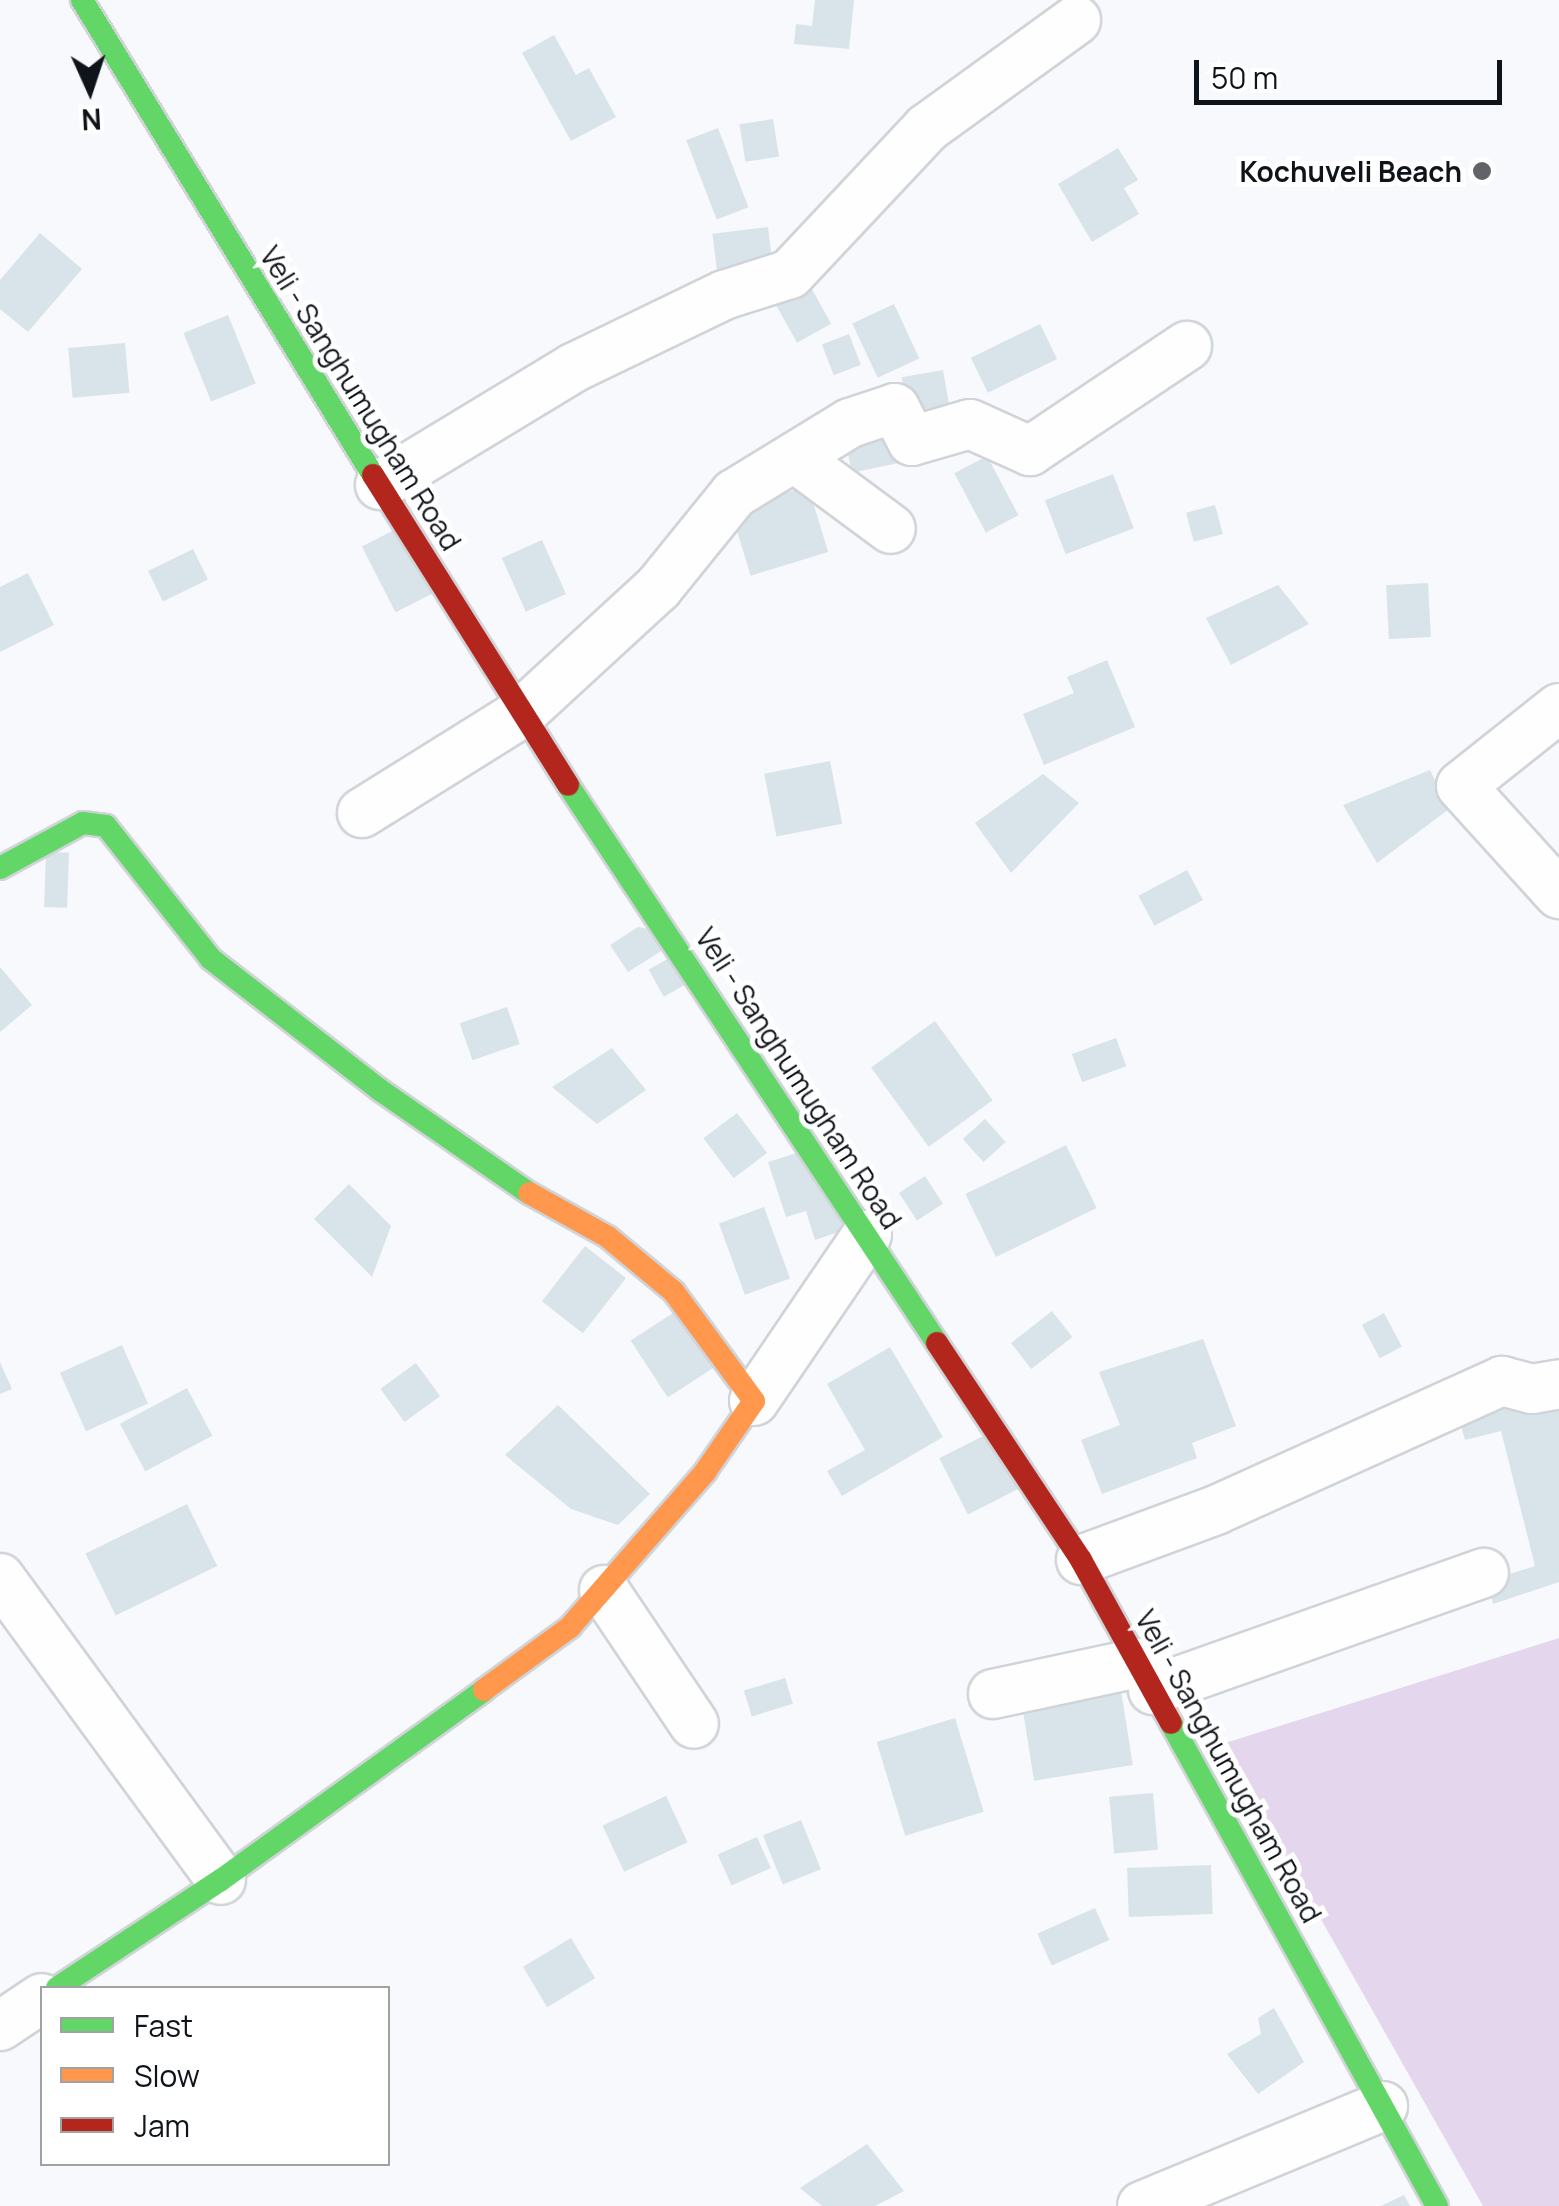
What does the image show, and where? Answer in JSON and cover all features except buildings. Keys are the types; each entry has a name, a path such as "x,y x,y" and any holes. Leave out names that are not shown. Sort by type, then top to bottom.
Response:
{"main road":[{"name":"Veli - Sanghumugham Road","path":"82,0 522,714 1081,1560 1437,2206"},
{"path":"0,868 83,823 106,826 210,959 380,1090 556,1212 621,1248 674,1292 754,1401 705,1472 604,1590 528,1659 222,1880 60,1986"}],"street":[{"path":"380,485 573,368 724,295 790,274 927,128 1076,20"},
{"path":"362,812 522,714 658,588 734,494 850,424 894,408 912,441 970,424 1030,451 1187,346"},
{"path":"794,458 891,529"},
{"path":"1559,708 1462,786 1559,894"},
{"path":"754,1401 867,1236"},
{"path":"1081,1560 1216,1510 1502,1381 1532,1389 1559,1384"},
{"path":"993,1694 1146,1677 1484,1574"},
{"path":"0,1578 222,1880"},
{"path":"604,1590 694,1724"},
{"path":"0,2026 40,1999"},
{"path":"1142,2206 1383,2106"}],"shaded area":[{"path":"1559,1638 1559,2206 1483,2206 1222,1744"}],"traffic: fast":[{"path":"82,0 373,475"},
{"path":"568,785 937,1343"},
{"path":"0,868 83,823 106,826 211,959 380,1090 529,1193"},
{"path":"60,1986 221,1880 484,1690"},
{"path":"1171,1723 1437,2206"}],"traffic: slow":[{"path":"484,1690 570,1627 705,1472 754,1401 674,1292 608,1237 529,1193"}],"traffic: jam":[{"path":"373,475 568,785"},
{"path":"937,1343 1081,1560 1171,1723"}],"place":[{"name":"Kochuveli Beach","path":"1482,171"}]}
